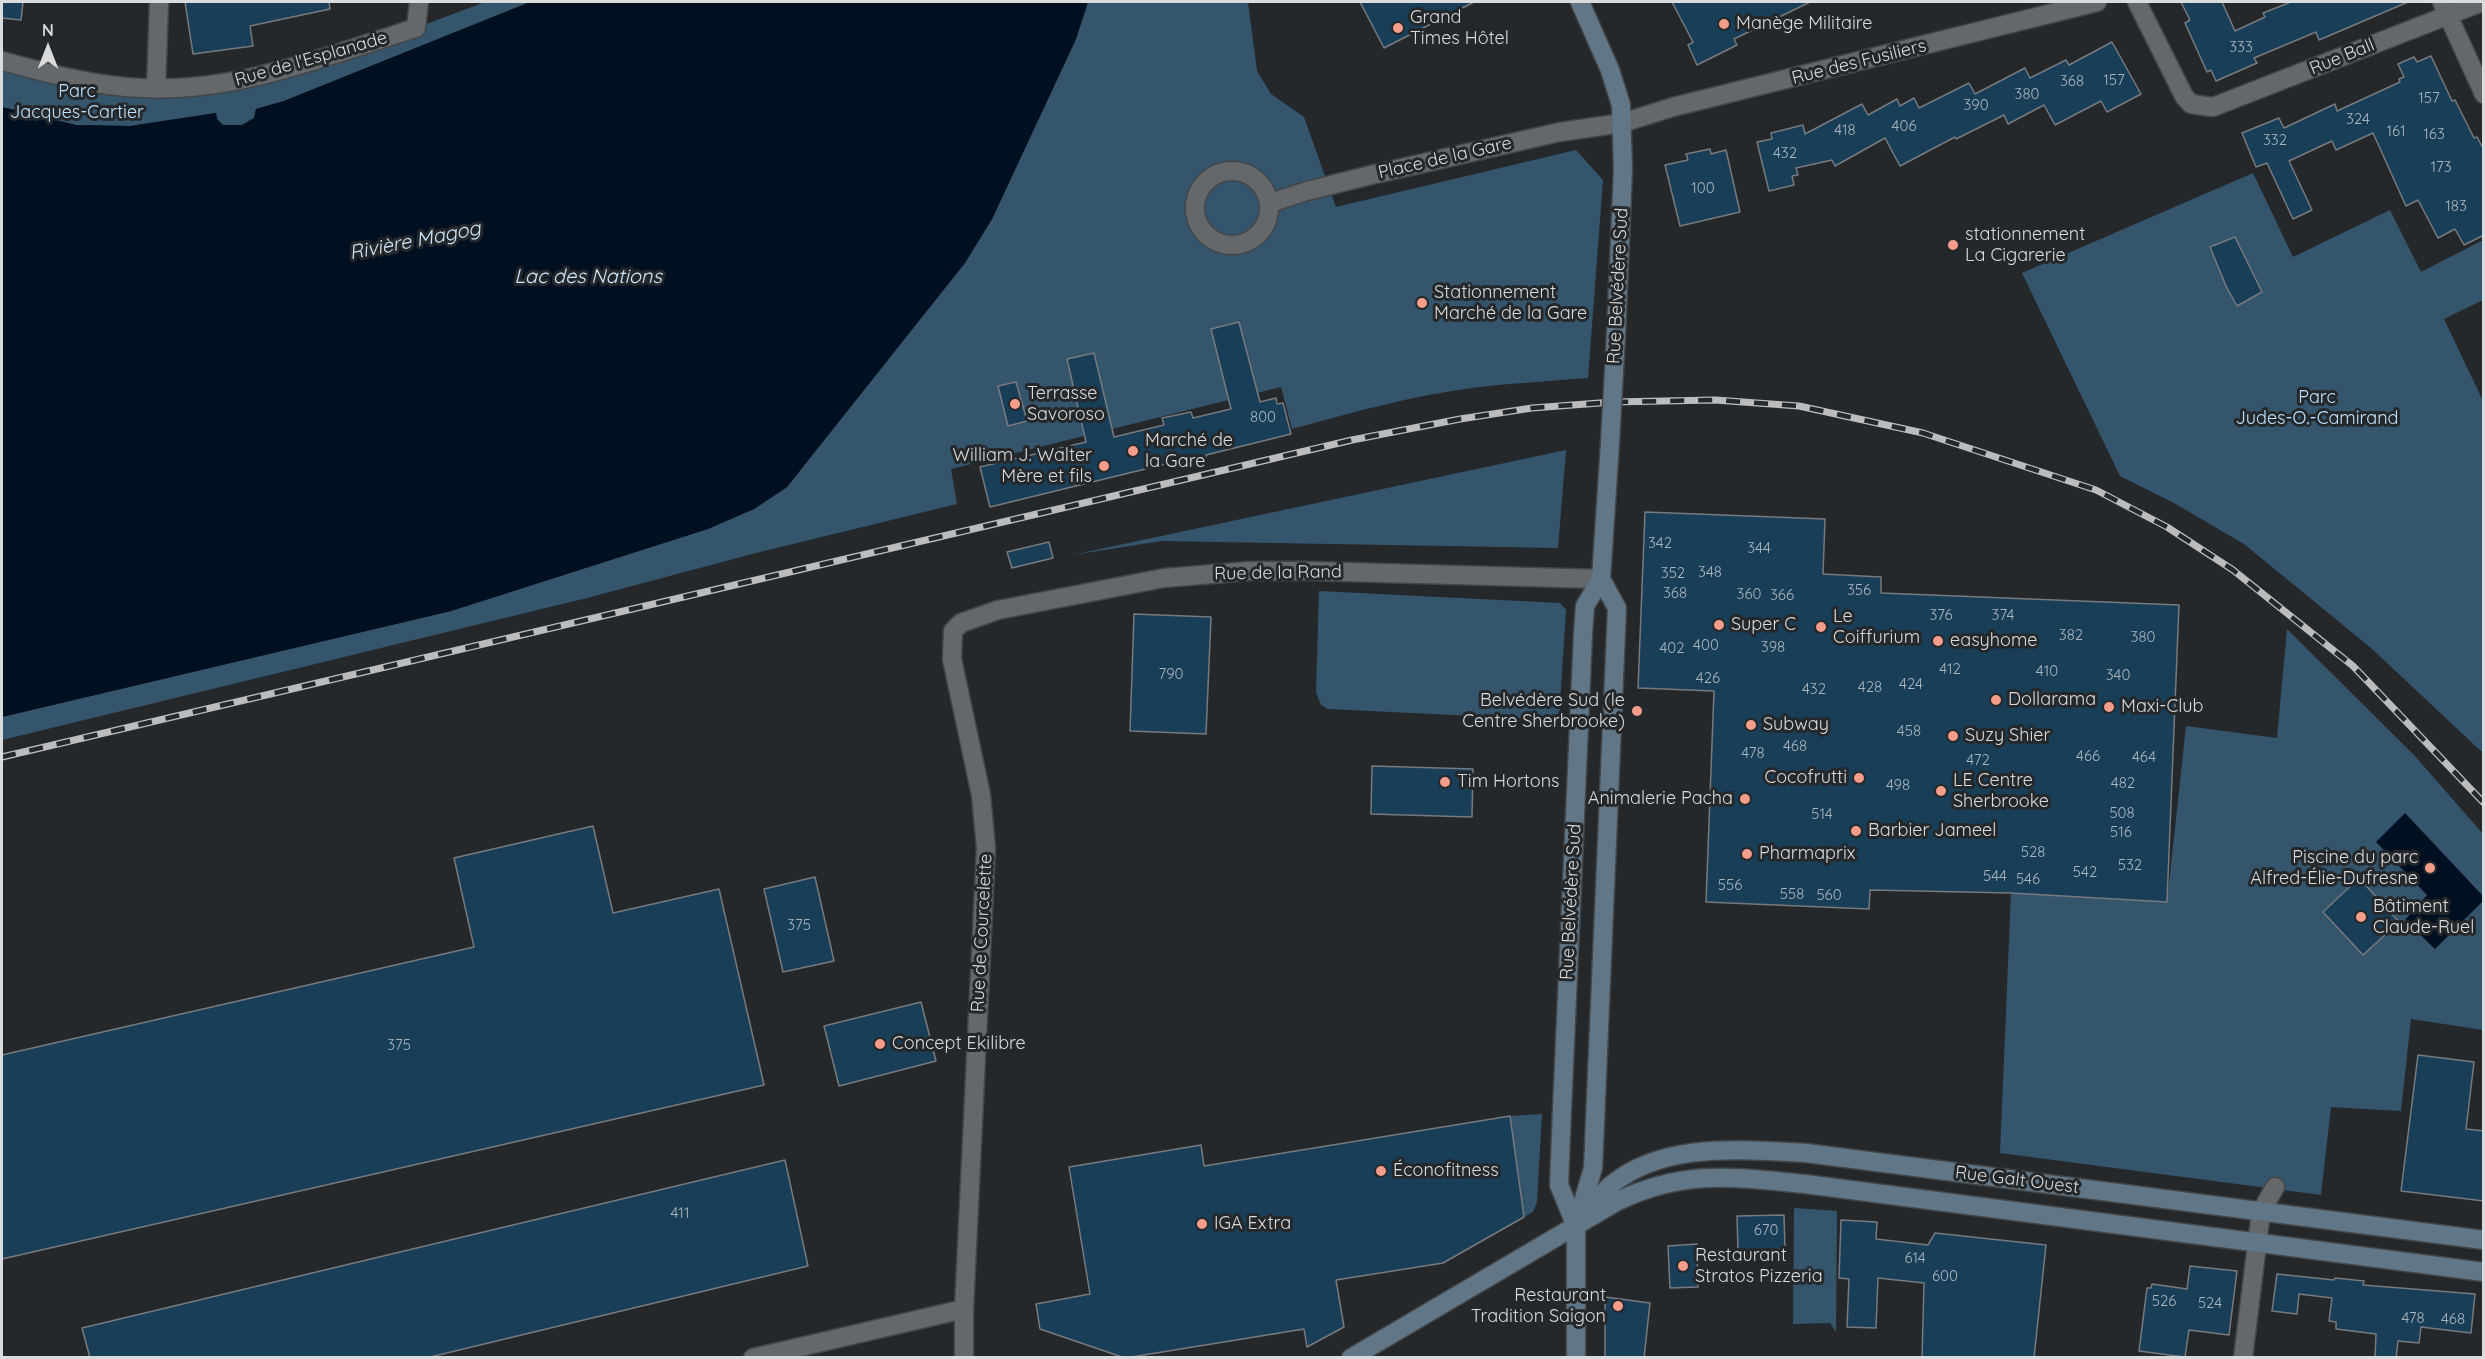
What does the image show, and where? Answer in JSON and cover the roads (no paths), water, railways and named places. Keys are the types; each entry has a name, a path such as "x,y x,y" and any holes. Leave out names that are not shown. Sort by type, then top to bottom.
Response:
{"main road":[{"name":"Rue Belvédère Sud","path":"1576,1226 1559,1185 1583,633 1585,606 1601,579 1622,233 1622,123 1618,89 1580,2"},
{"name":"Rue Belvédère Sud","path":"1576,1358 1576,1226 1593,1168 1617,608 1601,579"},
{"name":"Rue Galt Ouest","path":"1576,1226 1610,1186 1641,1166 1671,1156 1728,1150 1806,1153 2484,1240"},
{"name":"Rue Galt Ouest","path":"1351,1358 1636,1192 1681,1179 1733,1178 1833,1187 2484,1272"}],"street":[{"path":"156,88 159,2"},
{"name":"Rue de l'Esplanade","path":"2,61 67,78 113,85 156,88 199,87 268,74 416,28 419,2"},
{"name":"Rue des Fusiliers","path":"1622,123 1673,107 2097,2"},
{"name":"Rue Ball","path":"2137,2 2184,96 2191,104 2201,107 2213,107 2233,101 2445,8 2482,2"},
{"path":"2445,8 2484,94"},
{"name":"Place de la Gare","path":"1270,203 1371,175 1560,132 1622,123"},
{"path":"1225,171 1249,175 1259,182 1270,203 1269,216 1264,228 1256,238 1244,244 1231,246 1219,244 1200,229 1194,206 1204,184 1225,171"},
{"name":"Rue de la Rand","path":"961,623 998,610 1164,578 1237,572 1309,571 1601,579"},
{"name":"Rue de Courcelette","path":"961,623 953,631 952,659 981,795 986,848 964,1309 964,1358"},
{"path":"2243,1358 2261,1212 2275,1188"},
{"path":"753,1358 964,1309"}],"water":[{"name":"Lac des Nations","path":"530,2 1088,2 1076,39 992,219 965,263 787,487 754,509 708,529 451,611 2,717 2,107 76,125 130,126 216,113 217,119 223,125 242,125 254,118 256,109 284,101"},
{"name":"Piscine du parc Alfred-Élie-Dufresne","path":"2405,813 2483,896 2483,901 2435,949 2405,920 2427,895 2376,842"}],"railway":[{"path":"2,757 1352,440 1532,408 1613,402 1715,400 1799,406 1923,433 2096,490 2167,527 2233,570 2353,666 2484,803"}],"place":[{"name":"Manège Militaire","path":"1724,24"},
{"name":"Grand Times Hôtel","path":"1398,28"},
{"name":"stationnement La Cigarerie","path":"1953,245"},
{"name":"Stationnement Marché de la Gare","path":"1422,303"},
{"name":"Terrasse Savoroso","path":"1015,404"},
{"name":"Marché de la Gare","path":"1133,451"},
{"name":"William J. Walter Mère et fils","path":"1104,466"},
{"name":"Super C","path":"1719,625"},
{"name":"Le Coiffurium","path":"1821,627"},
{"name":"easyhome","path":"1938,641"},
{"name":"Dollarama","path":"1996,700"},
{"name":"Maxi-Club","path":"2109,707"},
{"name":"Belvédère Sud (le Centre Sherbrooke)","path":"1637,711"},
{"name":"Subway","path":"1751,725"},
{"name":"Suzy Shier","path":"1953,736"},
{"name":"Cocofrutti","path":"1859,778"},
{"name":"Tim Hortons","path":"1445,782"},
{"name":"LE Centre Sherbrooke","path":"1941,791"},
{"name":"Animalerie Pacha","path":"1745,799"},
{"name":"Barbier Jameel","path":"1856,831"},
{"name":"Pharmaprix","path":"1747,854"},
{"name":"Piscine du parc Alfred-Élie-Dufresne","path":"2430,868"},
{"name":"Bâtiment Claude-Ruel","path":"2361,917"},
{"name":"Concept Ekilibre","path":"880,1044"},
{"name":"Éconofitness","path":"1381,1171"},
{"name":"IGA Extra","path":"1202,1224"},
{"name":"Restaurant Stratos Pizzeria","path":"1683,1266"},
{"name":"Restaurant Tradition Saigon","path":"1618,1306"}],"park label":[{"name":"Parc Jacques-Cartier","path":"77,102"},
{"name":"Parc Judes-O.-Camirand","path":"2317,408"}],"water label":[{"name":"Rivière Magog","path":"415,241"}]}
